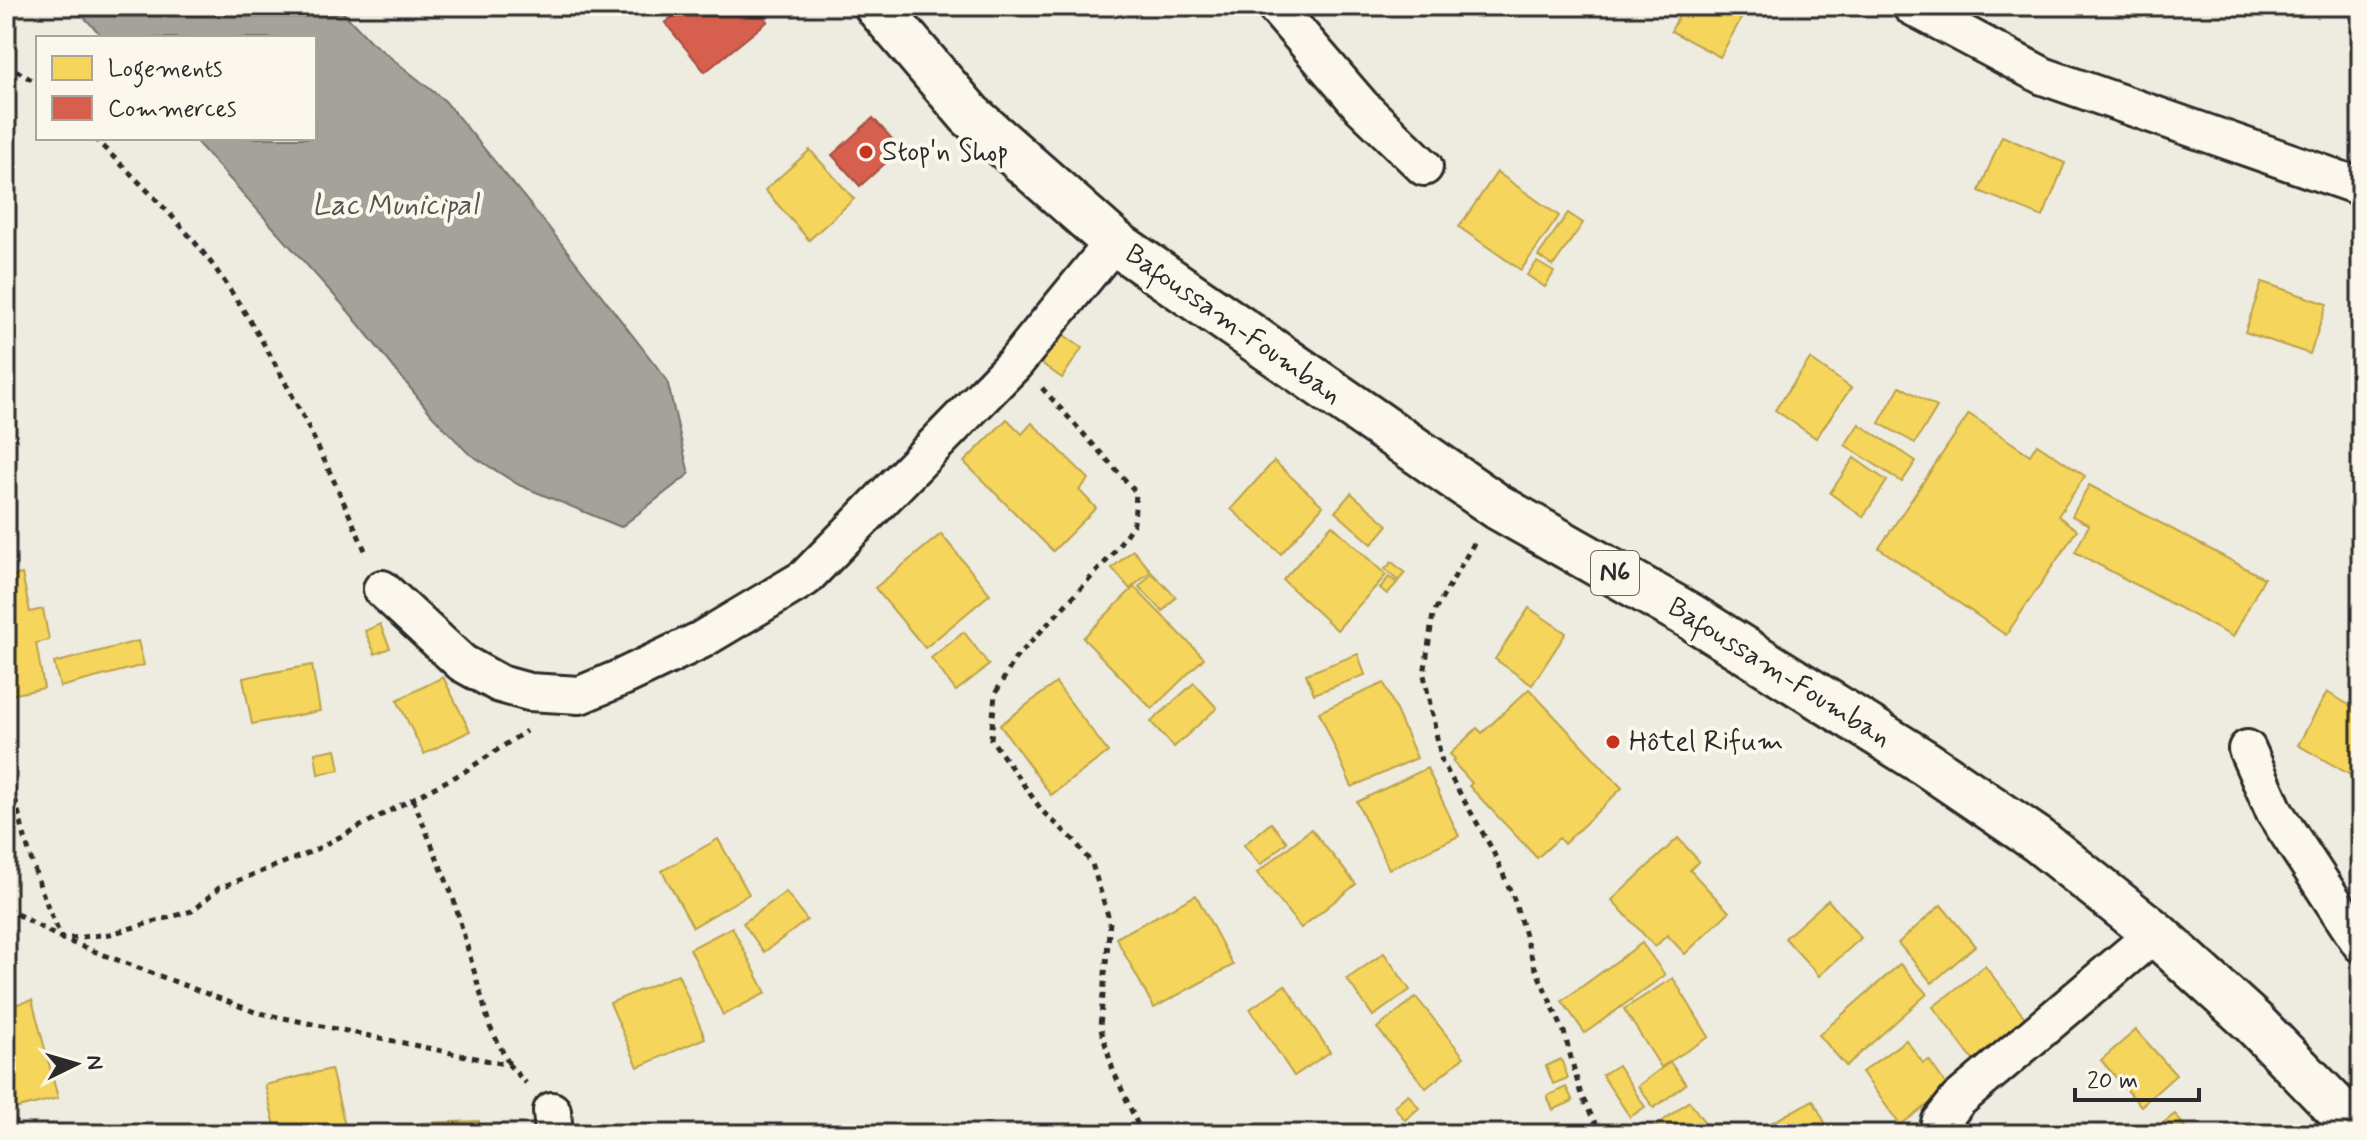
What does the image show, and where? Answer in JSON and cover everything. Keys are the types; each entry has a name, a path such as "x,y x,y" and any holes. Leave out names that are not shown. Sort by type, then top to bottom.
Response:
{"highway":[{"name":"Bafoussam-Foumban","path":"877,6 970,115 1114,242 1498,507 1690,616 1925,763 2038,840 2155,933 2253,1022 2361,1133"}],"street":[{"path":"1275,6 1362,107 1424,167"},
{"path":"1911,6 2043,76 2361,187"},
{"path":"382,589 462,663 500,684 529,692 580,695 701,640 805,578 1015,363 1114,242"},
{"path":"2247,749 2275,813 2361,944"},
{"path":"1938,1134 1940,1123 1958,1100 2155,933"}],"path":[{"path":"6,64 36,83"},
{"path":"96,140 151,193 222,277 282,378 340,493 382,589"},
{"path":"1015,363 1045,391 1136,492 1134,523 1111,556 1015,659 995,694 991,739 1043,812 1074,840 1092,864 1110,922 1100,1026 1113,1070 1142,1134"},
{"path":"1498,507 1433,614 1424,675 1442,762 1492,849 1514,899 1534,965 1564,1032 1581,1095 1601,1134"},
{"path":"62,939 110,934 192,911 219,888 311,852 464,772 580,695"},
{"path":"6,752 22,836 43,898 62,939"},
{"path":"413,799 453,897 490,1027 509,1065 553,1123"},
{"path":"6,908 62,939 255,1012 509,1065"}],"water":[{"name":"Lac Municipal","path":"73,6 337,6 370,41 445,101 547,225 667,380 689,474 621,527 519,485 468,453 432,415 349,312 195,140 316,140 316,36 102,36"}],"building: Logements":[{"path":"1684,6 1748,6 1720,57 1671,31"},
{"path":"2002,136 2065,163 2043,217 1979,191"},
{"path":"810,150 854,199 809,240 765,190"},
{"path":"1497,172 1559,216 1521,270 1459,227"},
{"path":"1568,213 1583,223 1553,266 1538,256"},
{"path":"1537,262 1554,272 1545,287 1527,275"},
{"path":"2262,282 2327,304 2310,354 2245,332"},
{"path":"1061,333 1082,348 1062,378 1041,363"},
{"path":"1810,359 1851,388 1816,438 1775,410"},
{"path":"1900,386 1937,407 1915,443 1879,423"},
{"path":"1969,414 2030,455 2037,444 2085,476 2058,516 2077,530 2006,635 1879,548"},
{"path":"1007,419 1022,434 1032,423 1089,479 1079,490 1096,508 1053,551 964,462"},
{"path":"1859,424 1916,461 1902,482 1845,445"},
{"path":"1854,458 1887,481 1863,517 1830,493"},
{"path":"1274,461 1323,506 1281,554 1231,509"},
{"path":"2089,485 2264,578 2233,637 2075,552 2089,525 2072,516"},
{"path":"1351,493 1388,525 1372,544 1335,512"},
{"path":"1332,525 1386,575 1337,630 1283,580"},
{"path":"941,534 990,594 925,648 875,588"},
{"path":"1133,550 1151,571 1130,589 1112,568"},
{"path":"1392,562 1405,573 1398,581 1385,569"},
{"path":"1152,573 1176,597 1163,611 1139,587"},
{"path":"22,574 30,612 43,609 49,640 36,643 44,688 6,696 6,577"},
{"path":"1389,577 1397,583 1387,594 1380,588"},
{"path":"1134,587 1204,658 1152,709 1083,638"},
{"path":"1529,608 1566,633 1532,685 1495,659"},
{"path":"380,624 390,648 375,654 365,631"},
{"path":"964,632 989,665 956,691 931,658"},
{"path":"138,641 144,665 60,687 54,663"},
{"path":"1358,654 1365,675 1314,694 1306,674"},
{"path":"312,665 320,711 252,724 243,678"},
{"path":"443,677 470,731 424,754 397,700"},
{"path":"1056,683 1108,752 1051,795 1000,725"},
{"path":"1194,683 1217,708 1174,747 1151,722"},
{"path":"1384,683 1417,758 1352,787 1319,712"},
{"path":"1529,689 1622,788 1564,844 1559,838 1537,858 1469,786 1472,783 1452,761 1455,759 1450,754 1477,728 1482,733"},
{"path":"2327,692 2361,712 2361,781 2298,745"},
{"path":"336,749 340,770 318,774 315,753"},
{"path":"1427,768 1459,836 1389,869 1357,802"},
{"path":"1271,823 1287,842 1260,865 1244,845"},
{"path":"1311,829 1356,884 1301,928 1257,873"},
{"path":"1678,838 1699,861 1690,870 1729,912 1685,954 1667,935 1655,947 1612,900"},
{"path":"718,839 749,894 693,927 662,871"},
{"path":"786,892 807,920 764,952 743,923"},
{"path":"1196,895 1233,965 1154,1008 1116,938"},
{"path":"1828,900 1861,938 1819,976 1785,938"},
{"path":"1941,905 1975,946 1932,983 1898,943"},
{"path":"732,927 766,993 723,1015 690,949"},
{"path":"1642,943 1665,975 1585,1033 1562,1001"},
{"path":"1384,953 1410,990 1373,1016 1347,979"},
{"path":"1900,964 1927,994 1846,1066 1819,1035"},
{"path":"1985,966 2029,1023 1976,1064 1933,1007"},
{"path":"678,974 705,1038 638,1067 610,1003"},
{"path":"1673,978 1709,1037 1661,1067 1624,1009"},
{"path":"1285,985 1330,1052 1294,1076 1250,1009"},
{"path":"1416,997 1464,1057 1426,1088 1377,1028"},
{"path":"32,1000 58,1098 6,1111 6,1007"},
{"path":"2136,1030 2176,1075 2141,1106 2101,1060"},
{"path":"1906,1040 1923,1063 1929,1060 1949,1089 1900,1125 1862,1072"},
{"path":"1561,1059 1568,1078 1553,1084 1546,1066"},
{"path":"1670,1062 1686,1084 1654,1108 1638,1086"},
{"path":"1618,1065 1645,1107 1630,1117 1602,1075"},
{"path":"331,1069 347,1134 277,1134 265,1085"},
{"path":"1566,1087 1573,1101 1553,1110 1547,1096"},
{"path":"1408,1094 1419,1108 1405,1120 1394,1106"},
{"path":"1813,1100 1831,1134 1760,1134 1758,1130"},
{"path":"1689,1101 1713,1134 1646,1134"},
{"path":"2175,1114 2190,1134 2149,1134"},
{"path":"479,1121 480,1134 421,1134 421,1123"}],"building: Commerces":[{"path":"685,6 756,6 768,21 705,72 665,23"},
{"name":"Stop'n Shop","path":"873,118 901,149 860,186 832,155"}],"place":[{"name":"Stop'n Shop","path":"866,152"},
{"name":"Hôtel Rifum","path":"1613,742"}]}
